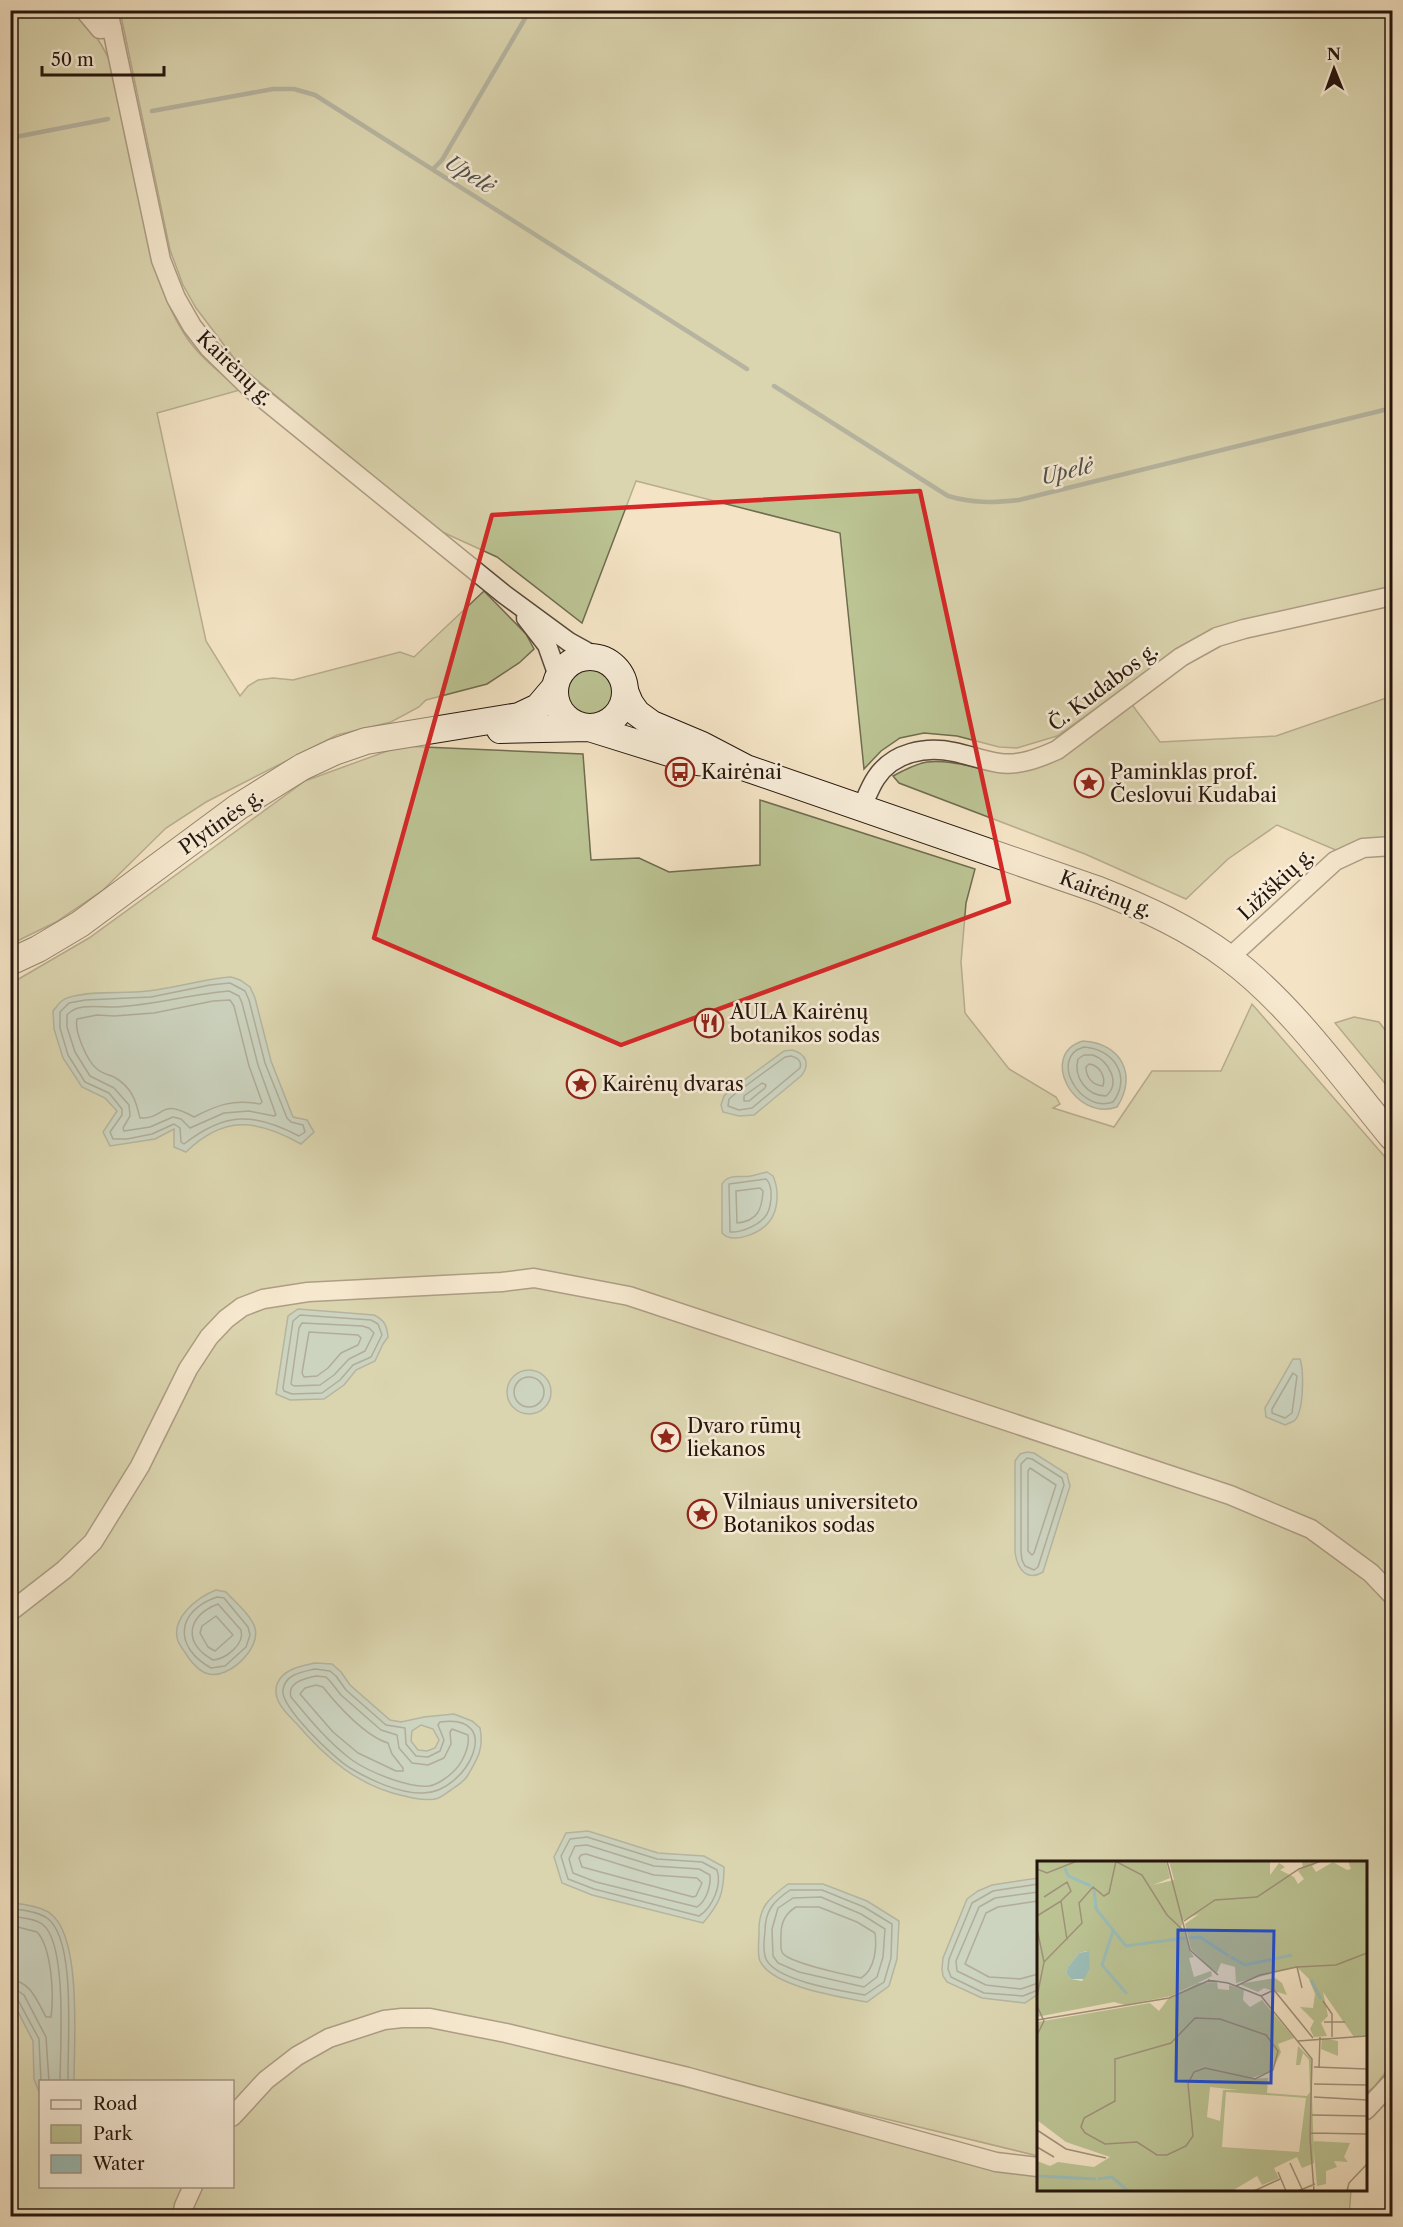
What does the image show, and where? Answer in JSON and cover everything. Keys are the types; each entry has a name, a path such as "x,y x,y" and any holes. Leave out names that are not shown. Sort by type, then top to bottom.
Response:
{"main road":[{"path":"586,657 598,658 609,662 623,680 624,702 619,713 610,721 589,728 567,719 559,710 555,699 557,681 566,666 575,660 586,657"},
{"name":"Plytinės g.","path":"10,962 38,949 80,924 238,807 302,767 366,741 519,716 538,707 557,681"},
{"name":"Kairėnų g.","path":"625,691 637,713 652,724 702,745 746,768 1099,890 1146,908 1182,927 1229,958 1268,992 1392,1137"},
{"name":"Plytinės g.","path":"451,728 510,730 589,728"},
{"name":"Kairėnų g.","path":"589,728 698,762 746,768"}],"street":[{"path":"84,10 100,28 110,19"},
{"name":"Kairėnų g.","path":"110,19 161,260 176,298 192,326 209,348 250,388 505,594 569,642 598,658"},
{"name":"Kairėnų g.","path":"505,594 547,645 557,681"},
{"name":"Č. Kudabos g.","path":"862,807 876,778 887,766 901,757 917,751 936,750 1000,763 1014,763 1044,756 1057,750 1181,657 1217,637 1392,596"},
{"name":"Ližiškių g.","path":"1229,958 1335,861 1363,849 1392,846"},
{"path":"10,1612 64,1570 93,1542 140,1466 188,1369 209,1337 226,1319 242,1307 263,1299 308,1293 502,1282 534,1278 629,1296 1230,1495 1311,1529 1371,1573 1392,1595"},
{"path":"234,2115 266,2080 297,2056 329,2038 384,2020 430,2018 506,2033 688,2077 996,2162 1037,2167"},
{"path":"1367,2108 1392,2082"},
{"path":"182,2217 184,2206 193,2188"}],"highlighted area":[{"path":"920,491 1009,902 621,1045 374,938 492,515"}],"green space":[{"path":"10,11 72,11 102,46 115,72 144,223 159,281 185,335 211,364 240,390 157,413 206,641 240,696 248,686 258,680 273,678 293,680 400,652 414,657 484,591 526,634 534,649 519,663 487,684 426,700 419,707 391,722 337,735 206,802 166,828 103,890 56,922 11,944"},
{"path":"120,11 1392,11 1392,590 1178,650 1057,736 1017,748 999,747 957,736 924,733 900,738 881,751 864,769 840,533 636,481 582,623 497,557 438,530 240,366 196,308 183,285 170,250"},
{"path":"585,666 595,666 608,673 615,686 615,696 608,709 595,716 585,716 576,712 569,705 565,696 565,686 569,677 576,670"},
{"path":"1392,696 1392,838 1338,851 1277,825 1228,859 1186,899 1085,854 899,783 893,776 927,762 953,763 1006,772 1032,769 1056,758 1130,702 1160,742 1276,736"},
{"name":"Vilniaus universiteto Botanikos sodas","path":"401,746 583,754 591,860 639,858 669,872 760,865 760,800 975,869 966,903 961,962 965,1013 1009,1069 1056,1097 1060,1104 1053,1108 1114,1127 1152,1071 1221,1071 1252,1004 1392,1165 1392,2064 1375,2086 1367,2092 1367,1861 1037,1861 1037,2156 492,2023 490,2035 984,2166 1037,2175 1037,2191 1351,2191 1349,2216 11,2216 10,984 89,938 305,781"},
{"path":"1354,1017 1379,1022 1392,1039 1392,1092 1335,1023"}],"water":[{"path":"231,977 250,987 255,998 271,1061 293,1117 307,1120 314,1132 301,1144 255,1126 227,1127 200,1140 186,1152 174,1147 174,1129 155,1139 110,1146 103,1132 117,1111 105,1098 82,1087 63,1058 54,1029 53,1011 64,999 79,995 148,991"},
{"path":"1083,1041 1107,1048 1116,1054 1122,1063 1126,1083 1117,1107 1101,1109 1087,1105 1075,1096 1067,1084 1063,1072 1063,1059 1070,1048"},
{"path":"792,1050 801,1054 806,1060 806,1068 801,1076 754,1115 739,1116 723,1112 721,1105 724,1096 784,1051"},
{"path":"767,1172 773,1176 777,1199 775,1212 769,1222 753,1233 739,1238 722,1233 722,1184 731,1177"},
{"path":"298,1309 374,1315 384,1323 388,1337 375,1361 356,1370 344,1385 324,1399 290,1400 276,1394 288,1316"},
{"path":"1293,1359 1300,1359 1301,1365 1300,1410 1294,1421 1285,1425 1266,1417 1265,1408"},
{"path":"529,1370 544,1377 551,1392 544,1407 529,1414 514,1407 507,1392 514,1377"},
{"path":"1034,1453 1067,1474 1070,1486 1043,1572 1037,1575 1023,1572 1015,1552 1015,1461 1020,1454"},
{"path":"216,1590 226,1592 246,1614 253,1623 256,1636 248,1653 234,1667 225,1672 209,1674 194,1665 179,1643 177,1632 178,1624 187,1610 201,1598"},
{"path":"315,1663 332,1664 350,1685 390,1720 401,1722 454,1714 472,1721 480,1728 481,1747 466,1777 439,1798 431,1800 387,1791 344,1769 307,1736 284,1710 276,1695 277,1684 284,1675 293,1669","holes":["421,1725 433,1729 439,1740 435,1748 427,1751 418,1750 411,1741 412,1731"]},
{"path":"588,1831 658,1853 704,1856 724,1867 722,1891 717,1903 703,1923 592,1895 562,1883 554,1857 566,1833"},
{"path":"1037,1878 1037,1995 1025,2003 982,1998 947,1982 943,1976 943,1958 967,1899 992,1885"},
{"path":"788,1884 823,1884 867,1901 899,1921 897,1959 889,1986 867,2002 825,1994 792,1984 767,1970 760,1961 759,1955 760,1916 770,1899"},
{"path":"11,1903 47,1911 61,1927 68,1945 74,1993 74,2080 39,2080 39,2092 34,2079 33,2041 11,1998"}],"waterway":[{"path":"433,169 442,160 530,10"},
{"name":"Upelė","path":"152,111 273,89 294,89 315,95 747,369"},
{"name":"Upelė","path":"10,138 108,119"},
{"name":"Upelė","path":"774,386 948,496 983,502 1019,500 1392,408"}],"place":[{"name":"Kairėnai","path":"680,772"},
{"name":"Paminklas prof. Česlovui Kudabai","path":"1089,783"},
{"name":"AULA Kairėnų botanikos sodas","path":"709,1023"},
{"name":"Kairėnų dvaras","path":"581,1084"},
{"name":"Dvaro rūmų liekanos","path":"666,1437"},
{"name":"Vilniaus universiteto Botanikos sodas","path":"702,1514"}]}
